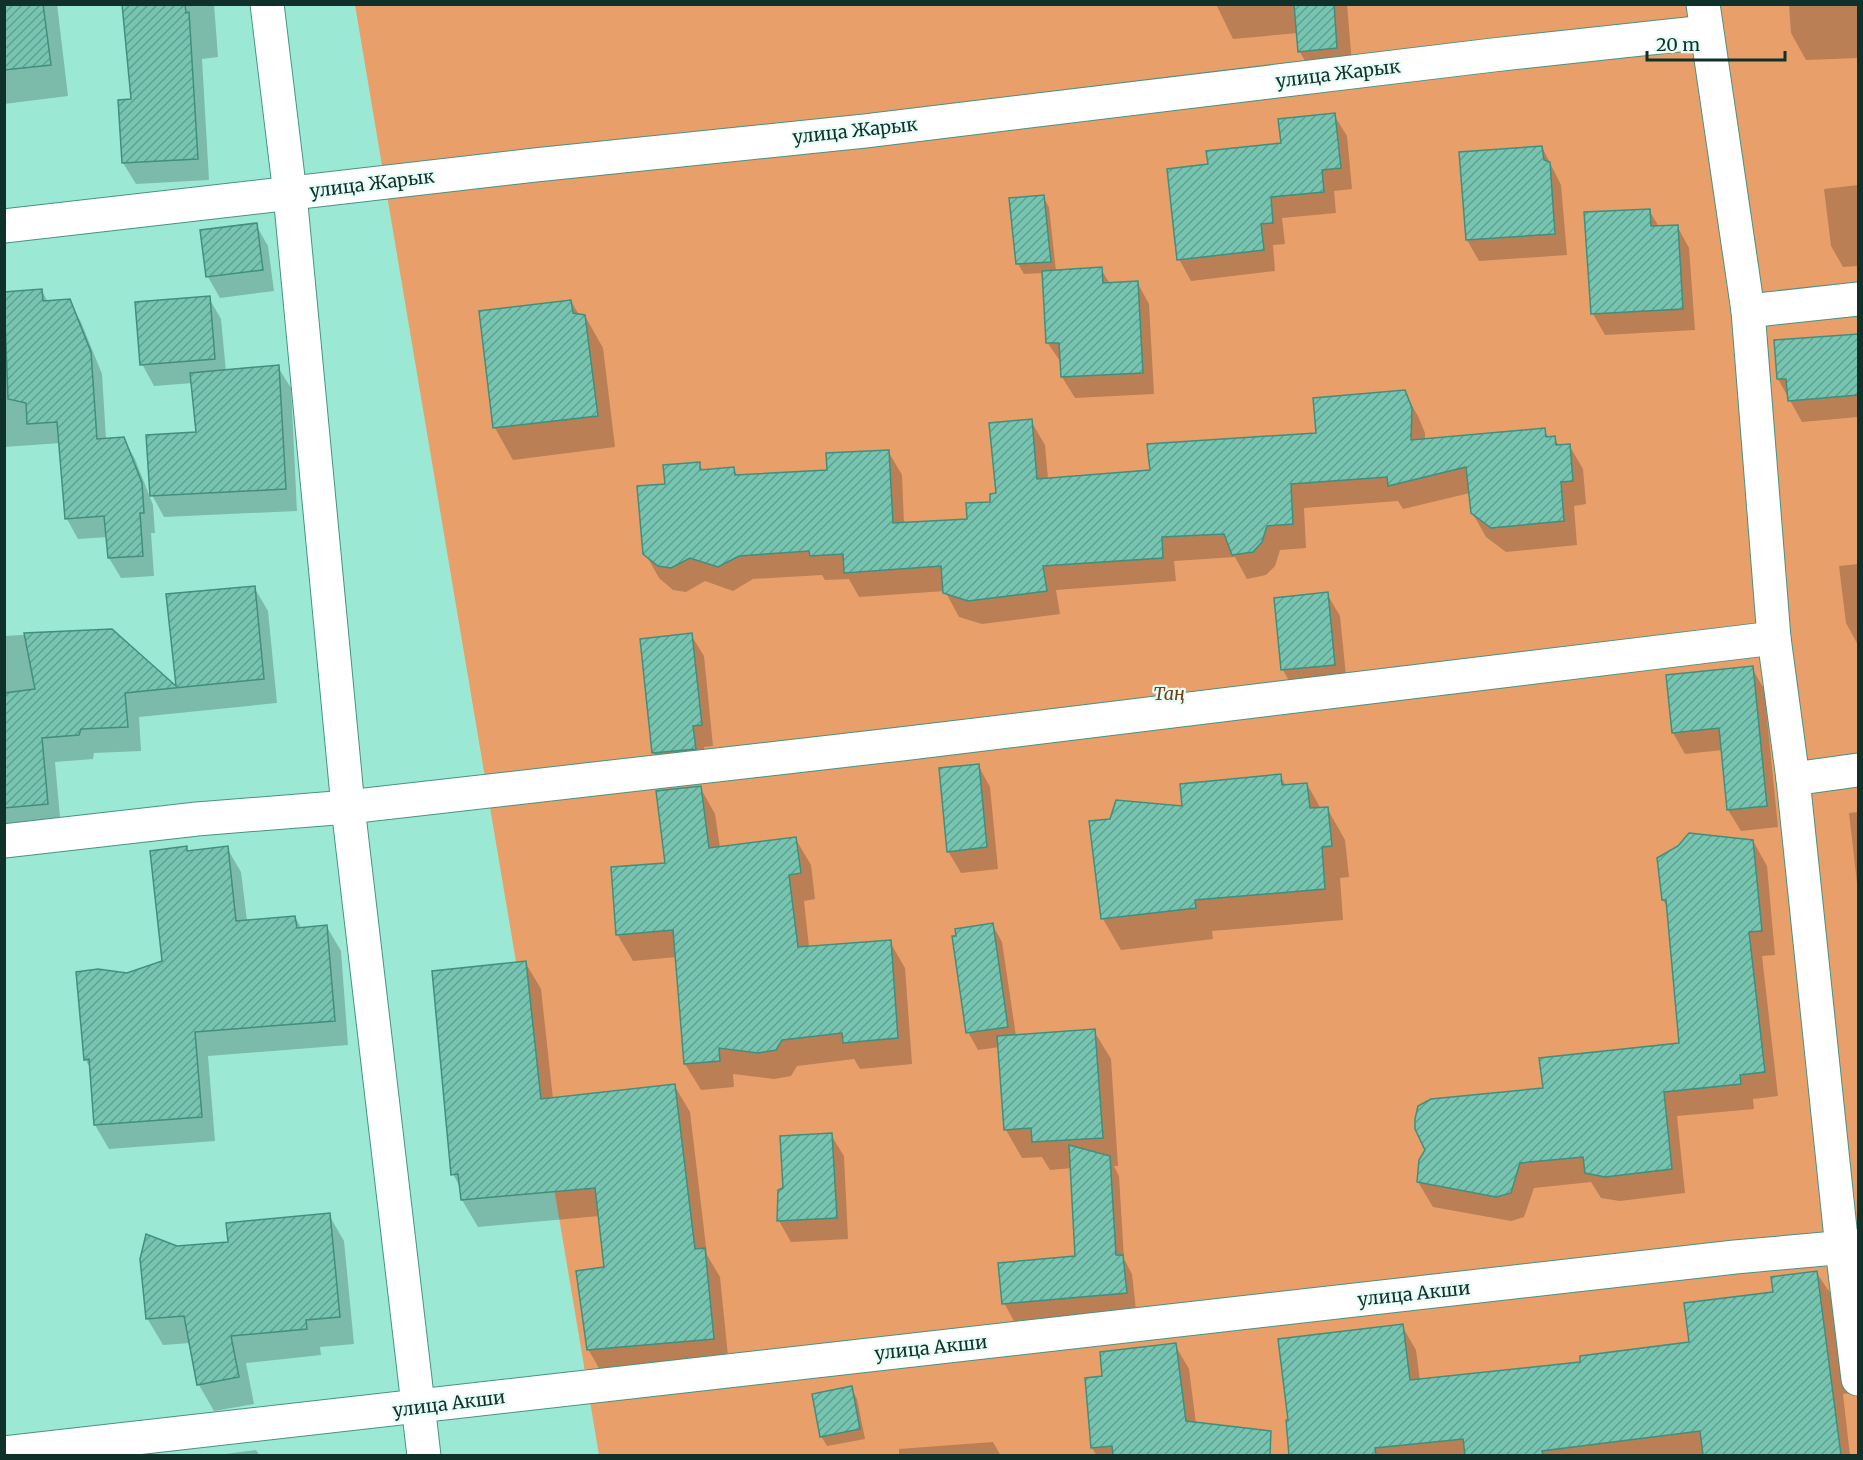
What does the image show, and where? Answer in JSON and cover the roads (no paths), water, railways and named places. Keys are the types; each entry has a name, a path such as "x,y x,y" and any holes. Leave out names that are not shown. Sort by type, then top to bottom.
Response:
{"street":[{"path":"267,4 290,194 348,807 424,1455"},
{"path":"1704,18 1748,311 1774,638 1850,1247 1858,1379"},
{"name":"улица Жарык","path":"4,226 865,131 1493,55 1704,18"},
{"path":"1748,311 1858,299"},
{"path":"4,841 197,819 348,807 901,744 1774,638"},
{"path":"1793,779 1858,770"},
{"name":"улица Акши","path":"4,1453 419,1408 1735,1257 1850,1247"}],"park label":[{"name":"Таң","path":"1169,694"}]}
